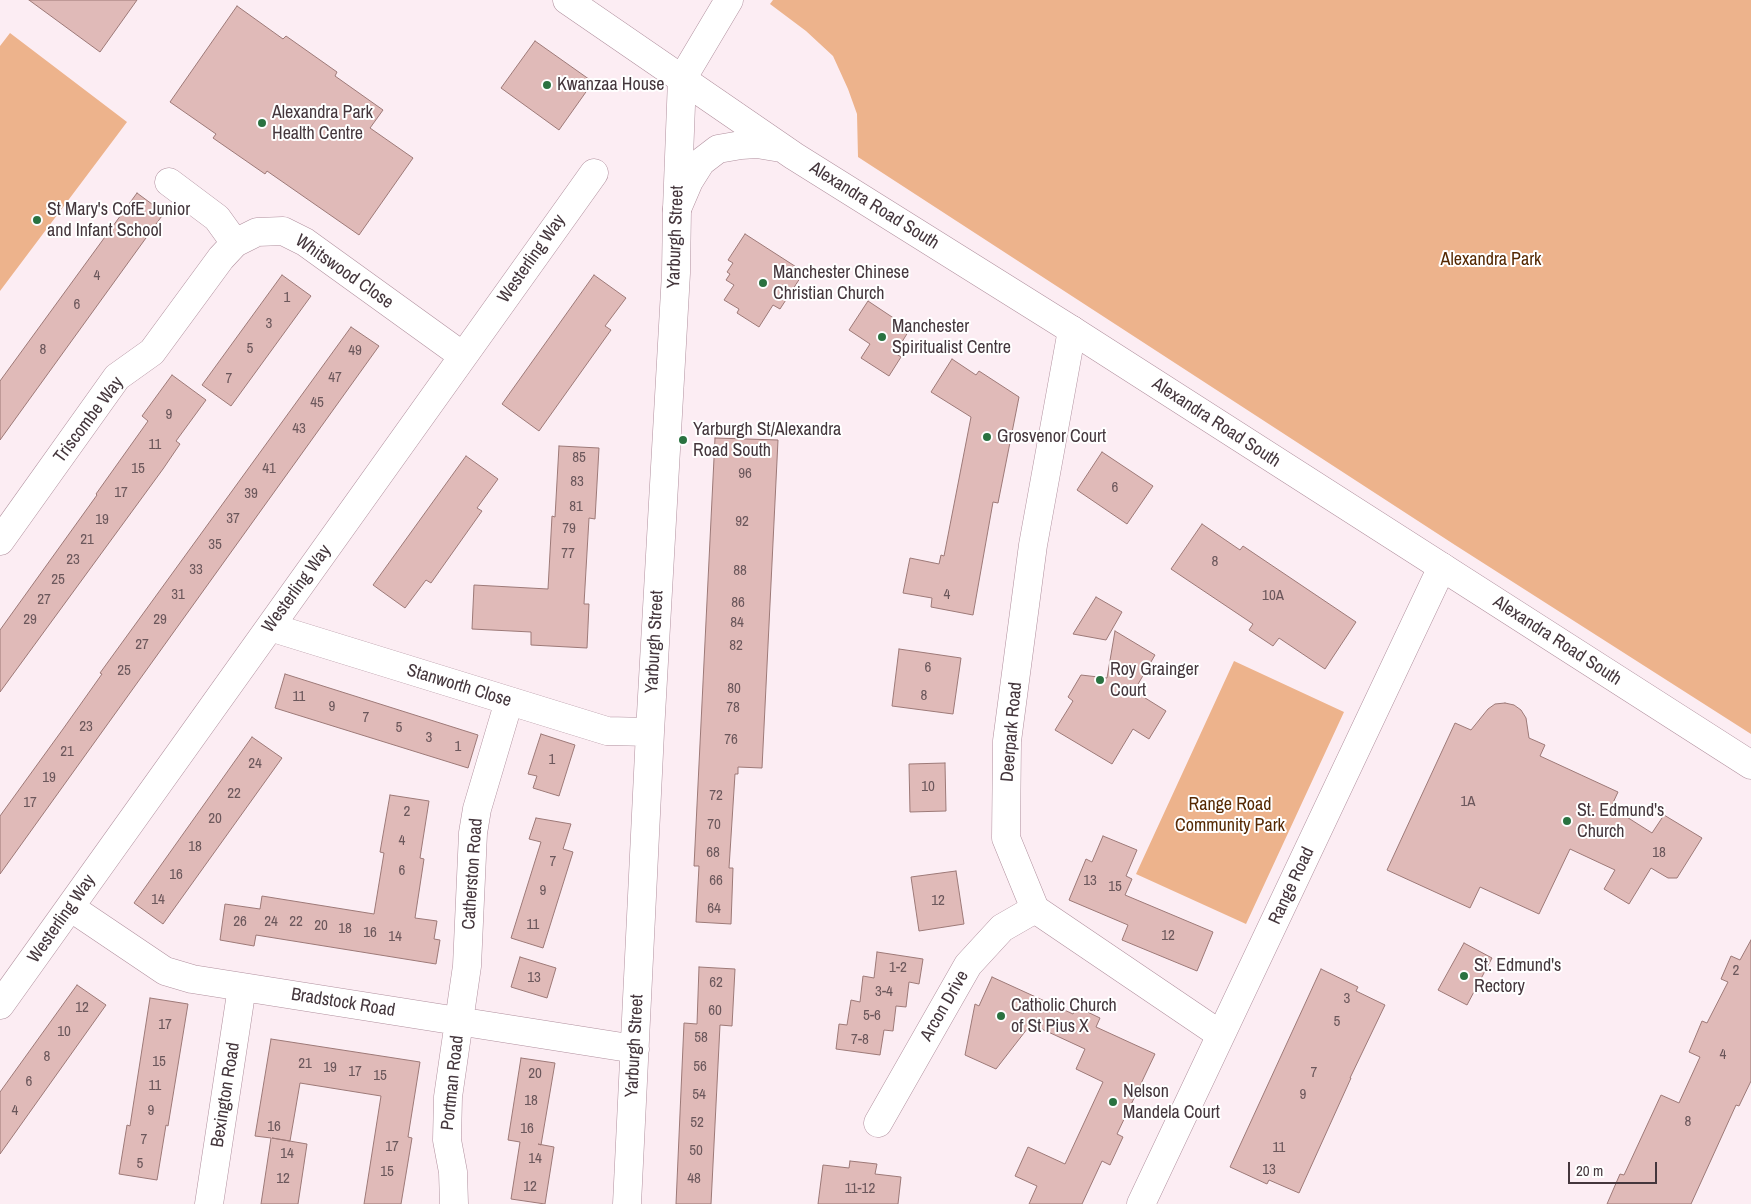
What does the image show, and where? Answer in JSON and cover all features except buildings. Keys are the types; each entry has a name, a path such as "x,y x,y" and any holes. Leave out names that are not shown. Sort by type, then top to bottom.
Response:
{"street":[{"name":"Alexandra Road South","path":"567,0 785,149 1072,330 1751,765"},
{"path":"682,79 729,0"},
{"name":"Yarburgh Street","path":"627,1204 650,732 676,282 682,79"},
{"path":"677,209 689,181 701,162 718,149 757,144 785,149"},
{"name":"Westerling Way","path":"1,1000 70,907 594,173"},
{"path":"168,182 217,218 228,251"},
{"name":"Whitswood Close","path":"228,251 257,232 283,231 305,242 463,356"},
{"name":"Triscombe Way","path":"0,540 117,377 152,352 228,251"},
{"name":"Deerpark Road","path":"1036,909 1006,838 1008,741 1033,545 1072,330"},
{"name":"Range Road","path":"1141,1204 1442,567"},
{"name":"Stanworth Close","path":"270,627 607,731 650,732"},
{"name":"Catherston Road","path":"460,1021 467,966 473,832 477,810 509,701"},
{"name":"Bradstock Road","path":"70,907 165,971 192,979 635,1049"},
{"path":"1036,909 1221,1035"},
{"name":"Arcon Drive","path":"878,1123 968,965 1002,928 1036,909"},
{"name":"Bexington Road","path":"209,1204 242,986"},
{"name":"Portman Road","path":"454,1204 453,1172 447,1140 448,1097 460,1021"}],"green space":[{"name":"Alexandra Park","path":"773,0 1751,0 1751,734 1455,545 858,157 857,114 833,56 806,31 770,4"},
{"name":"St Mary's CofE Junior and Infant School","path":"10,33 127,122 0,291 0,46"},
{"name":"Range Road Community Park","path":"1234,661 1344,712 1246,924 1136,874"}],"place":[{"name":"Kwanzaa House","path":"547,85"},
{"name":"Alexandra Park Health Centre","path":"262,123"},
{"name":"St Mary's CofE Junior and Infant School","path":"37,220"},
{"name":"Manchester Chinese Christian Church","path":"763,283"},
{"name":"Manchester Spiritualist Centre","path":"882,337"},
{"name":"Grosvenor Court","path":"987,437"},
{"name":"Yarburgh St/Alexandra Road South","path":"683,440"},
{"name":"Roy Grainger Court","path":"1100,680"},
{"name":"St. Edmund's Church","path":"1567,821"},
{"name":"St. Edmund's Rectory","path":"1464,976"},
{"name":"Catholic Church of St Pius X","path":"1001,1016"},
{"name":"Nelson Mandela Court","path":"1113,1102"}]}
